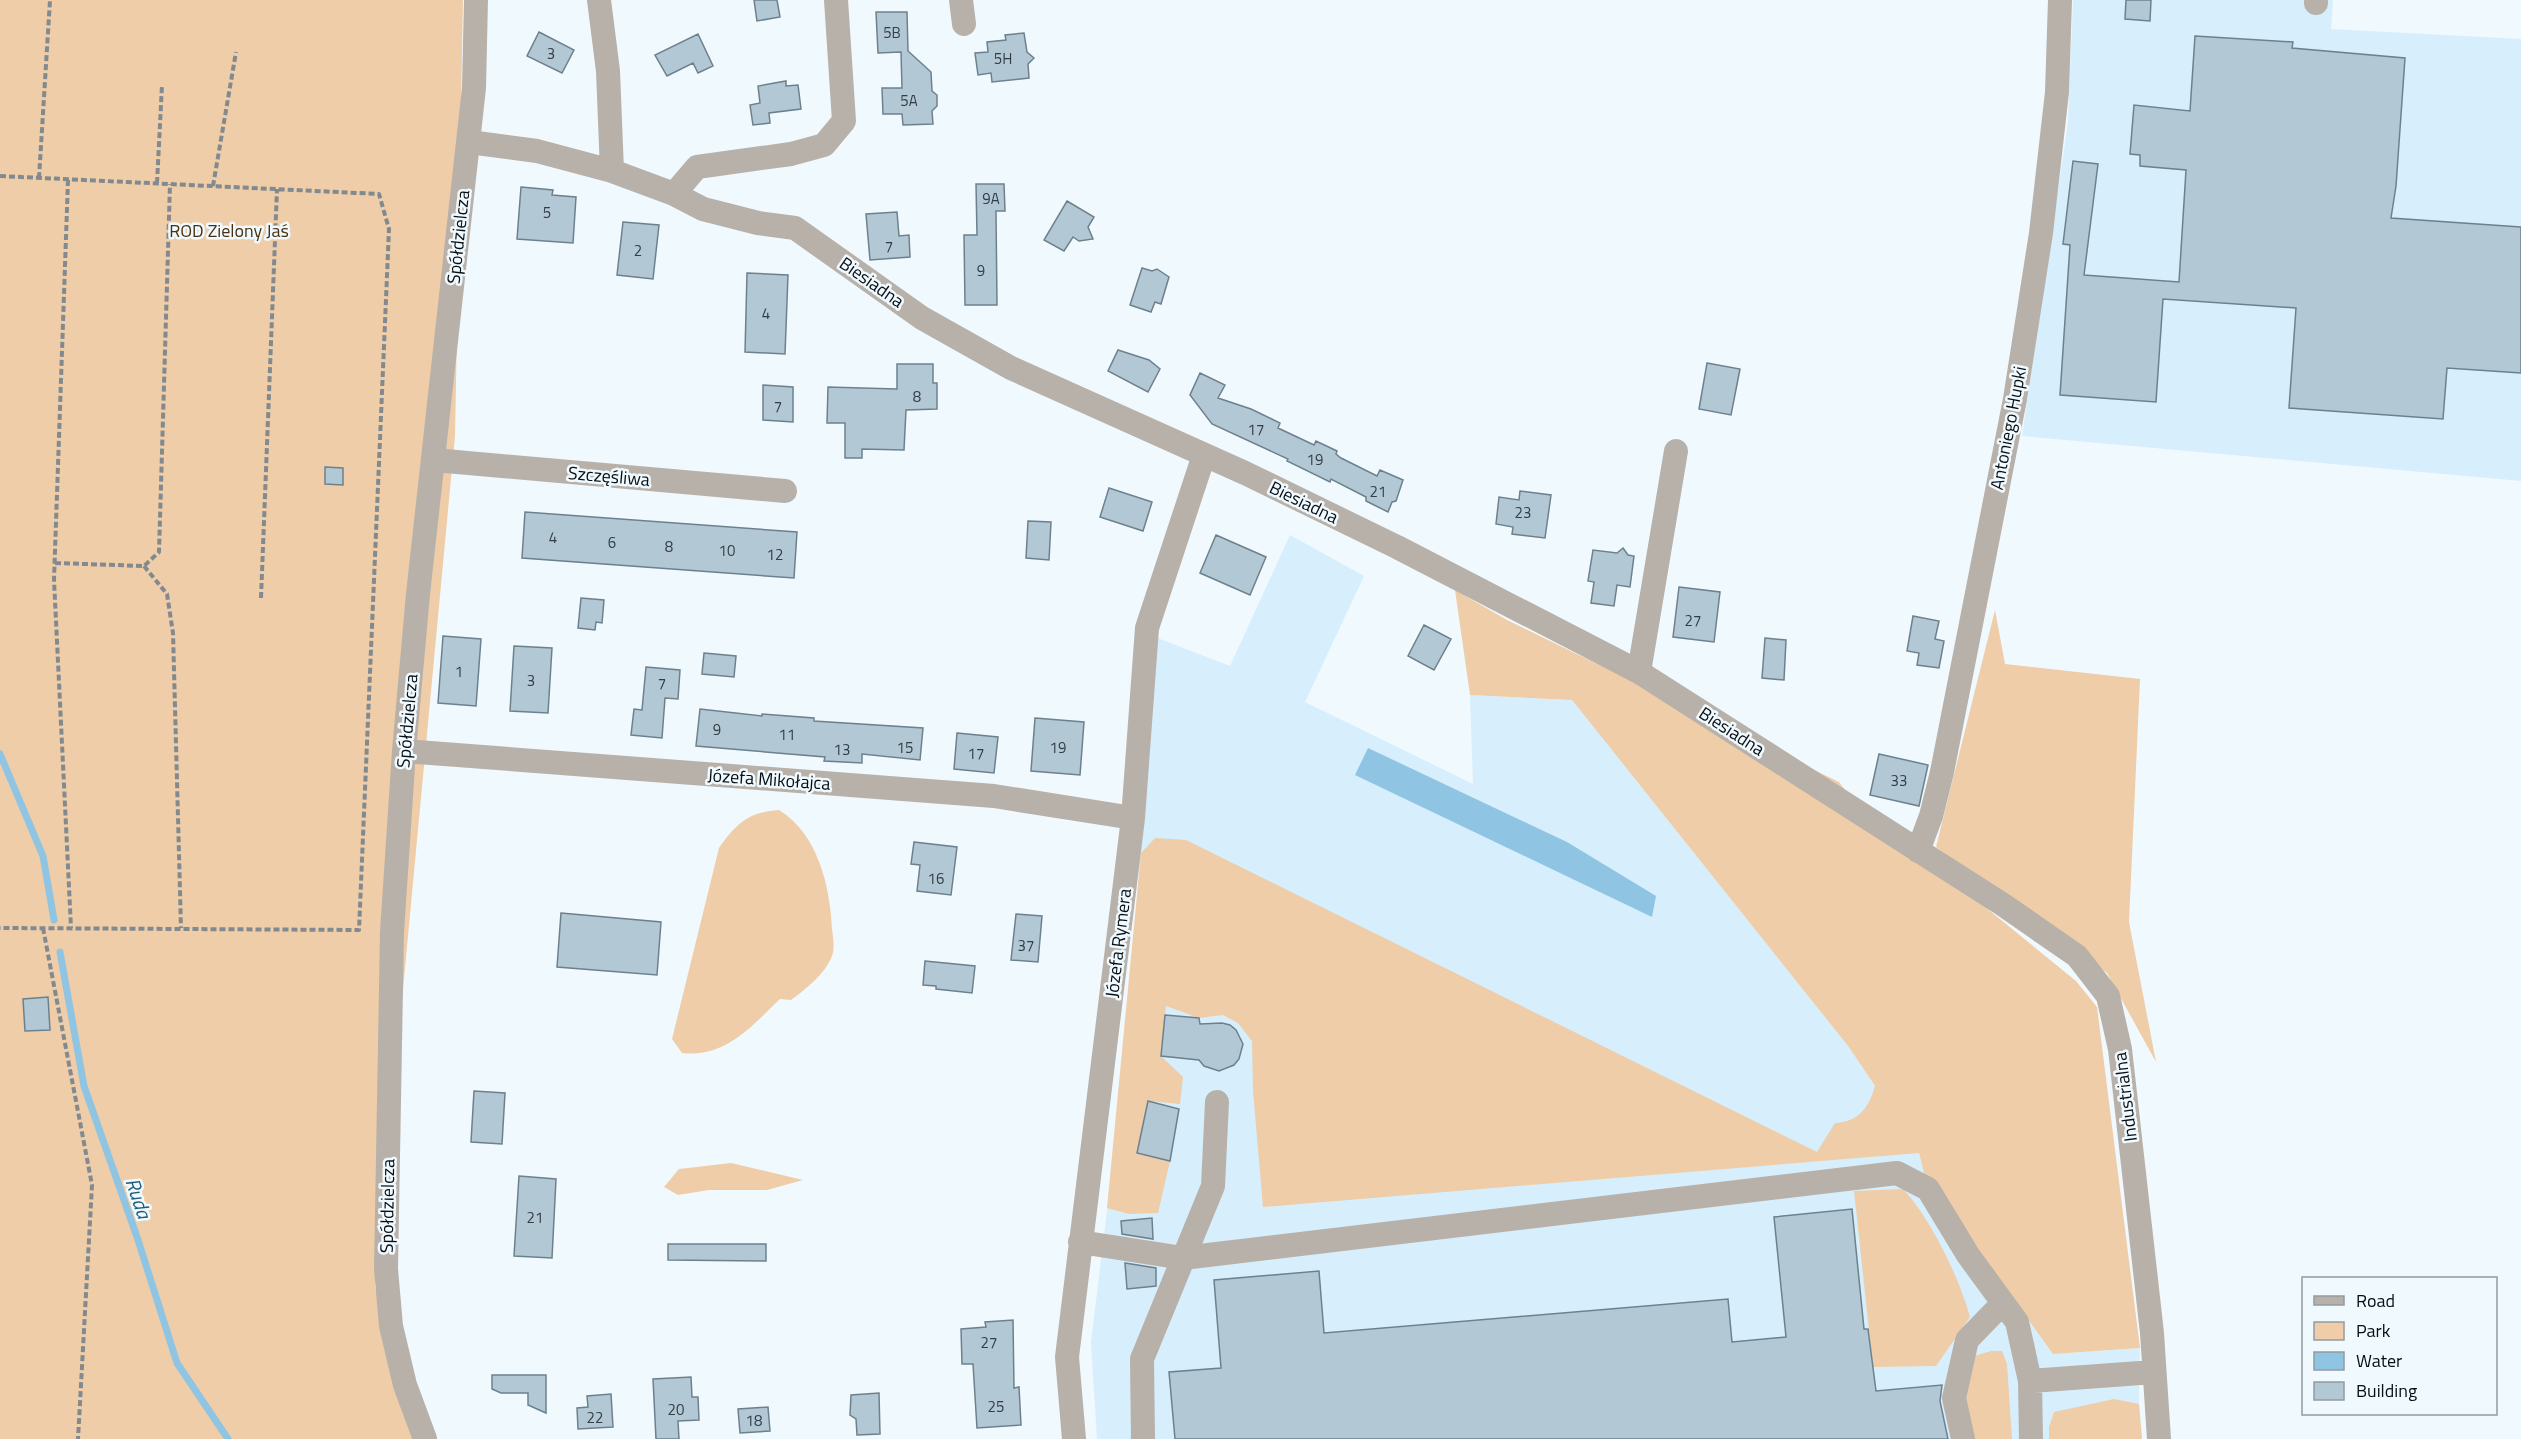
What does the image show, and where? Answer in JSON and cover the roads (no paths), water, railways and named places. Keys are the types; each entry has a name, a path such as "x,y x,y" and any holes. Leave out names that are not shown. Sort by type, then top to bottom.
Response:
{"street":[{"name":"Spółdzielcza","path":"425,1439 405,1384 393,1335 386,1269 392,932 404,751 474,88 476,0"},
{"path":"599,0 608,71 612,171"},
{"path":"674,194 697,167 791,154 824,145 844,121 836,0"},
{"path":"961,0 964,24"},
{"name":"Antoniego Hupki","path":"1918,851 1931,816 1942,772 2015,399 2041,233 2058,92 2060,0"},
{"name":"Biesiadna","path":"469,141 537,151 612,171 674,194 703,209 758,223 795,228 922,318 1011,368 1204,455 1397,547 1639,672 1918,851"},
{"path":"1639,672 1676,451"},
{"name":"Józefa Rymera","path":"1074,1439 1067,1357 1134,818 1148,628 1204,455"},
{"name":"Szczęśliwa","path":"434,460 785,491"},
{"name":"Józefa Mikołajca","path":"404,751 994,796 1134,818"},
{"name":"Industrialna","path":"1918,851 2002,904 2077,956 2108,996 2120,1048 2159,1439"},
{"path":"1143,1439 1142,1359 1213,1186 1217,1102"},
{"path":"1080,1242 1183,1258 1897,1173 1928,1189 1968,1255 2017,1322 2030,1381 2031,1439"},
{"path":"1963,1439 1954,1398 1967,1340 2002,1304"},
{"path":"2030,1381 2154,1372"}],"water":[{"path":"1368,748 1567,842 1656,896 1652,917 1355,775"}],"waterway":[{"name":"Ruda","path":"0,754 43,856 54,920"},
{"name":"Ruda","path":"60,952 84,1086 138,1240 177,1363 228,1439"}],"park label":[{"name":"ROD Zielony Jaś","path":"229,230"}]}
